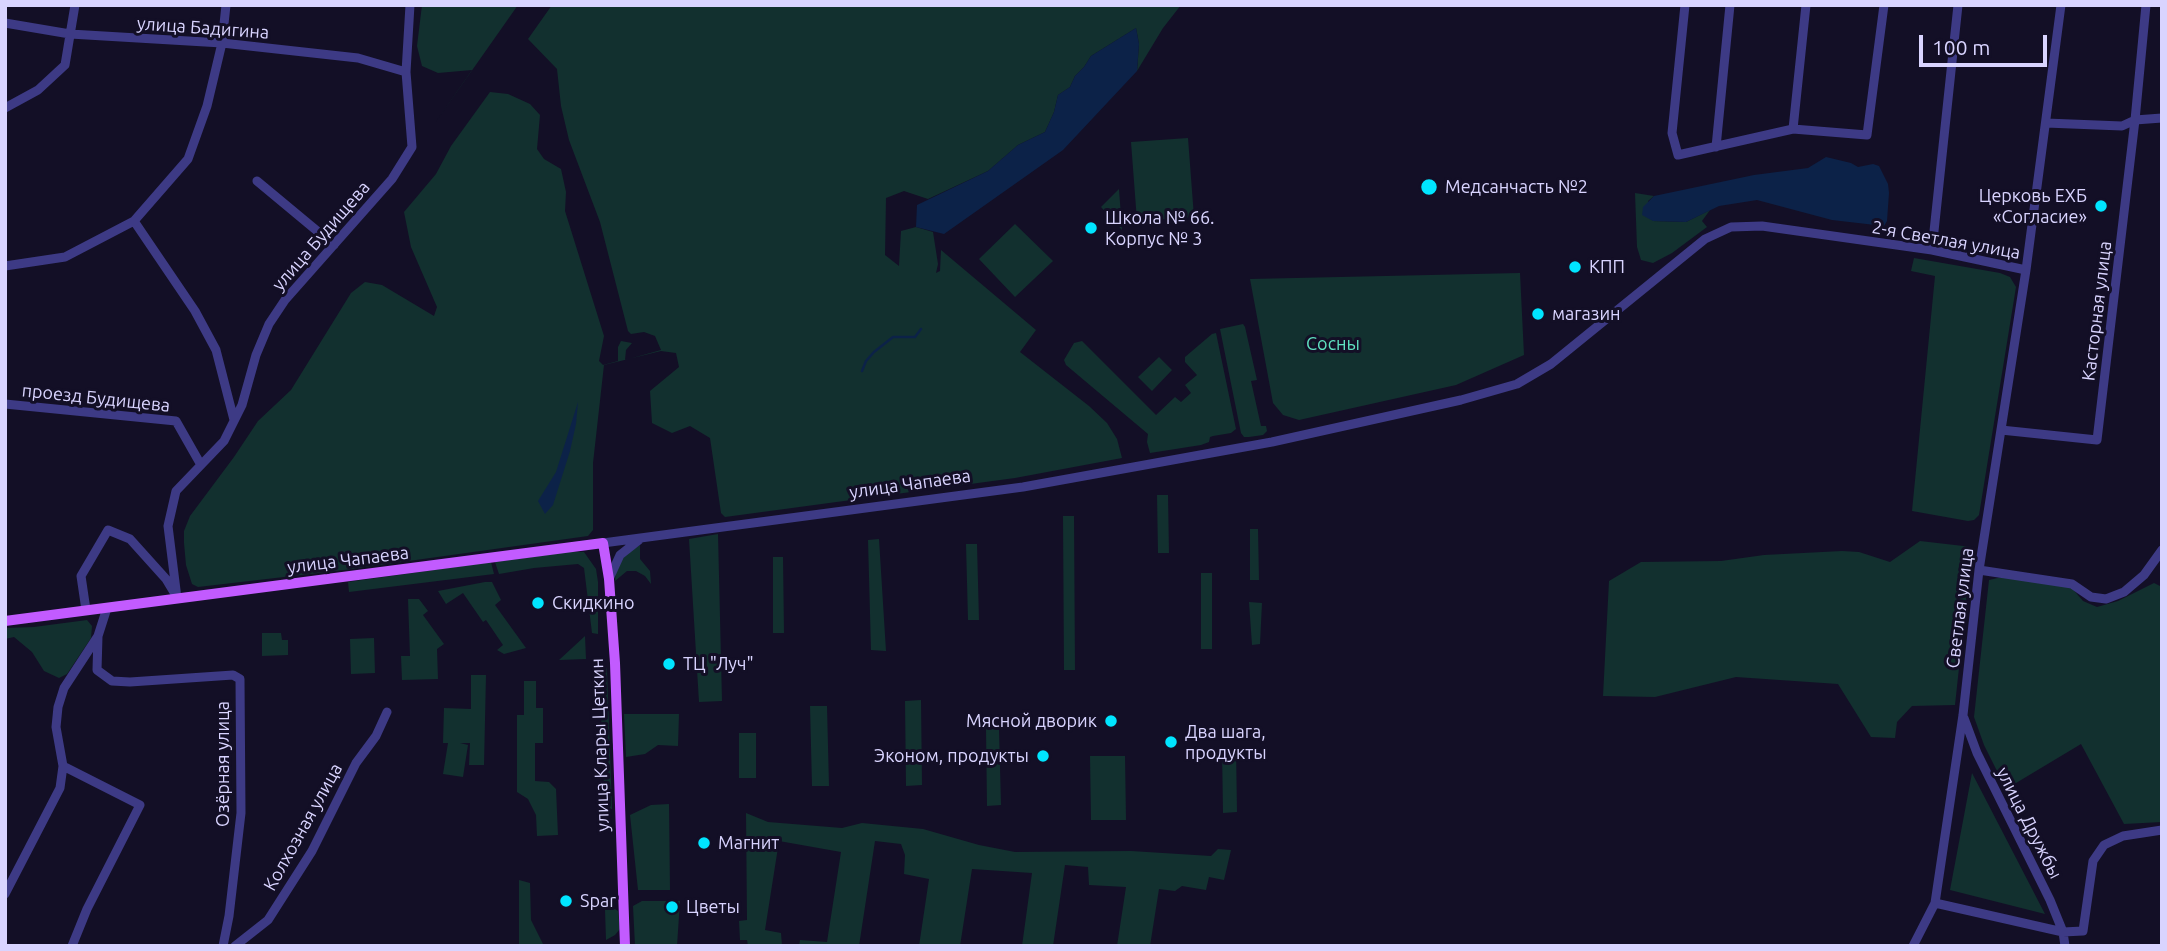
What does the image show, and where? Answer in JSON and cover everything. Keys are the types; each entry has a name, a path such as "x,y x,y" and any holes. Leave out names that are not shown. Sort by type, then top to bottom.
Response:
{"main road":[{"name":"улица Чапаева","path":"5,621 345,579 604,543"},
{"name":"улица Клары Цеткин","path":"604,543 615,663 625,946"}],"street":[{"path":"5,108 38,90 65,65 75,5"},
{"path":"5,265 65,257 134,221 188,159 208,106 222,43 226,5"},
{"name":"улица Будищева","path":"177,598 168,526 176,491 223,441 242,405 256,355 269,324 285,300 392,179 411,147 406,72 410,5"},
{"path":"1685,5 1672,133 1678,155 1793,129 1867,135 1884,5"},
{"path":"1716,147 1730,5"},
{"path":"1793,129 1806,5"},
{"path":"1931,250 1958,5"},
{"name":"2-я Светлая улица","path":"1762,226 1931,250 2026,270 2062,5"},
{"name":"Касторная улица","path":"2001,430 2097,440 2146,5"},
{"name":"улица Бадигина","path":"5,23 70,34 222,43 358,58 406,72"},
{"path":"2046,122 2122,125 2135,120 2162,118"},
{"path":"257,181 334,245"},
{"path":"134,221 195,311 216,350 234,420"},
{"name":"улица Чапаева","path":"604,543 1023,488 1272,442 1461,400 1517,384 1551,364 1705,239 1731,227 1762,226"},
{"name":"Светлая улица","path":"1913,946 1935,903 1963,715 1979,570 2026,270"},
{"name":"проезд Будищева","path":"5,404 176,421 201,465"},
{"path":"86,610 81,576 108,530 130,539 166,579 177,598"},
{"path":"609,579 620,555 644,538"},
{"path":"1979,570 2071,584 2091,597 2106,599 2124,592 2144,575 2162,550"},
{"path":"5,894 60,788 63,766 56,727 58,707 64,688 98,636 107,608"},
{"name":"Озёрная улица","path":"98,636 97,670 112,681 233,675 240,679 241,813 223,946"},
{"name":"Колхозная улица","path":"235,946 268,920 312,851 356,763 376,736 387,712"},
{"name":"улица Дружбы","path":"1963,715 1977,753 2050,900 2066,946"},
{"path":"63,766 140,805 87,909 72,946"},
{"path":"1935,903 2063,932 2083,931 2093,861 2104,845 2123,836 2162,830"}],"green space":[{"path":"422,5 518,5 435,123 472,70 438,73 422,66 417,46"},
{"path":"552,5 1181,5 1163,28 1137,71 1139,44 1136,28 1091,56 1070,87 1058,95 1045,132 1018,145 988,171 928,199 904,191 886,198 885,255 899,266 901,231 916,227 933,232 938,264 936,273 940,271 941,250 1036,330 1020,352 1107,423 1117,439 1122,458 1015,478 725,517 721,513 710,438 690,426 672,433 652,423 650,391 679,367 676,353 661,351 630,359 661,350 655,336 644,332 631,334 628,331 600,222 569,140 561,106 557,69 528,39"},
{"path":"490,92 508,94 530,104 540,115 537,149 544,159 561,169 566,192 565,211 604,336 599,361 603,365 618,361 621,341 632,343 626,350 625,360 604,365 593,463 593,530 588,536 344,570 198,587 192,584 186,565 184,543 184,531 190,516 258,421 291,390 351,293 365,282 382,285 434,316 437,307 411,247 404,212 436,174 451,146"},
{"path":"1188,138 1194,217 1137,221 1131,142"},
{"path":"1119,189 1122,230 1101,207"},
{"path":"1635,193 1654,196 1648,201 1653,221 1686,222 1710,210 1702,221 1707,227 1672,253 1653,263 1641,260 1637,247"},
{"path":"1015,224 1053,261 1015,297 979,259"},
{"path":"1914,258 2000,273 2010,277 2016,287 1979,515 1974,520 1912,511 1935,276 1911,271"},
{"name":"Сосны","path":"1520,273 1524,355 1456,385 1299,420 1283,415 1273,403 1250,279"},
{"path":"1243,324 1257,380 1251,381 1261,426 1266,426 1267,431 1263,435 1249,437 1244,437 1241,433 1220,329"},
{"path":"1216,333 1236,429 1231,433 1210,437 1209,442 1201,445 1150,453 1148,434 1066,365 1064,360 1074,343 1082,341 1156,415 1175,397 1181,402 1191,393 1185,385 1197,375 1185,362 1185,357"},
{"path":"1159,357 1172,370 1152,391 1138,377"},
{"path":"1157,495 1168,495 1169,553 1158,553"},
{"path":"1063,516 1074,516 1075,670 1064,670"},
{"path":"1250,529 1258,529 1259,580 1250,580"},
{"path":"718,534 722,701 699,702 689,539"},
{"path":"879,539 886,651 871,650 868,540"},
{"path":"1920,541 1972,547 1955,705 1912,706 1897,722 1895,738 1871,737 1838,684 1736,677 1655,697 1603,696 1609,581 1641,562 1721,561 1764,555 1842,551 1859,552 1890,562"},
{"path":"966,544 977,544 979,620 968,620"},
{"path":"640,545 640,559 650,571 651,584 645,576 636,571 627,571 615,581 616,569 622,556"},
{"path":"584,552 596,569 598,634 592,633 584,568 578,564 499,574 495,562"},
{"path":"773,557 783,557 784,633 773,633"},
{"path":"491,562 494,574 349,592 348,582"},
{"path":"1201,573 1212,573 1212,649 1201,649"},
{"path":"2002,577 2071,587 2083,601 2097,607 2118,601 2154,583 2162,587 2162,822 2124,824 2081,744 2006,789 1984,745 1974,717 1989,580"},
{"path":"492,582 501,600 495,605 526,648 504,654 497,650 503,645 463,593 446,604 438,591"},
{"path":"408,599 419,599 428,611 423,615 444,644 437,649 438,679 402,680 401,656 410,656"},
{"path":"1249,602 1262,603 1260,644 1252,645"},
{"path":"87,620 92,626 91,638 67,674 59,678 44,671 32,652 14,637 5,639 5,628"},
{"path":"262,633 281,633 282,640 288,640 288,655 262,656"},
{"path":"585,636 586,659 559,660"},
{"path":"374,638 375,673 351,674 350,639"},
{"path":"599,666 606,667 607,670 612,809 605,810"},
{"path":"471,675 486,675 484,765 469,765 470,743 460,743 468,745 463,777 443,774 448,743 443,743 444,708 471,709"},
{"path":"524,681 536,681 536,708 543,708 543,743 535,743 535,781 549,782 556,789 558,835 537,836 536,815 528,799 517,792 517,715 524,715"},
{"path":"921,700 922,785 906,786 905,701"},
{"path":"810,706 827,706 829,786 812,786"},
{"path":"624,714 679,714 678,746 658,745 645,754 626,757"},
{"path":"986,729 999,729 1001,805 987,806"},
{"path":"739,733 756,733 756,778 739,778"},
{"path":"1222,748 1236,748 1237,812 1223,813"},
{"path":"1090,756 1125,756 1126,820 1091,820"},
{"path":"1972,773 2045,914 1950,890"},
{"path":"669,804 670,890 638,890 630,815 651,805"},
{"path":"746,813 768,822 842,828 862,823 923,829 1015,852 1131,851 1211,856 1218,849 1231,850 1224,880 1209,877 1206,890 1182,886 1175,891 1159,889 1150,946 1117,946 1126,887 1089,885 1088,867 1065,865 1053,946 1022,946 1032,873 972,869 960,946 919,946 929,879 904,874 905,855 901,844 875,841 859,946 799,946 800,940 827,942 841,852 779,841 765,930 781,933 782,946 748,946 747,940 740,940 739,921 747,920"},
{"path":"519,880 530,883 531,920 544,946 519,946"},
{"path":"642,901 680,901 677,946 635,946 633,906"},
{"path":"605,910 618,911 620,929 606,940"}],"water":[{"path":"1136,28 1139,44 1137,71 1063,150 944,234 916,227 917,205 988,171 1018,145 1045,132 1058,95 1070,87 1091,56"},
{"path":"1826,157 1858,167 1873,164 1879,166 1888,184 1889,193 1887,221 1884,226 1832,220 1757,200 1719,206 1686,222 1653,221 1642,215 1643,207 1654,196 1754,175 1808,168"},
{"path":"578,402 570,451 553,505 545,514 538,501 556,472"}],"waterway":[{"path":"862,371 874,352 893,337 915,337 921,329"}],"place":[{"name":"Медсанчасть №2","path":"1429,187"},
{"name":"Церковь ЕХБ «Согласие»","path":"2101,206"},
{"name":"Школа № 66. Корпус № 3","path":"1091,228"},
{"name":"КПП","path":"1575,267"},
{"name":"магазин","path":"1538,314"},
{"name":"Скидкино","path":"538,603"},
{"name":"ТЦ \"Луч\"","path":"669,664"},
{"name":"Мясной дворик","path":"1111,721"},
{"name":"Два шага, продукты","path":"1171,742"},
{"name":"Эконом, продукты","path":"1043,756"},
{"name":"Магнит","path":"704,843"},
{"name":"Spar","path":"566,901"},
{"name":"Цветы","path":"672,907"}]}
